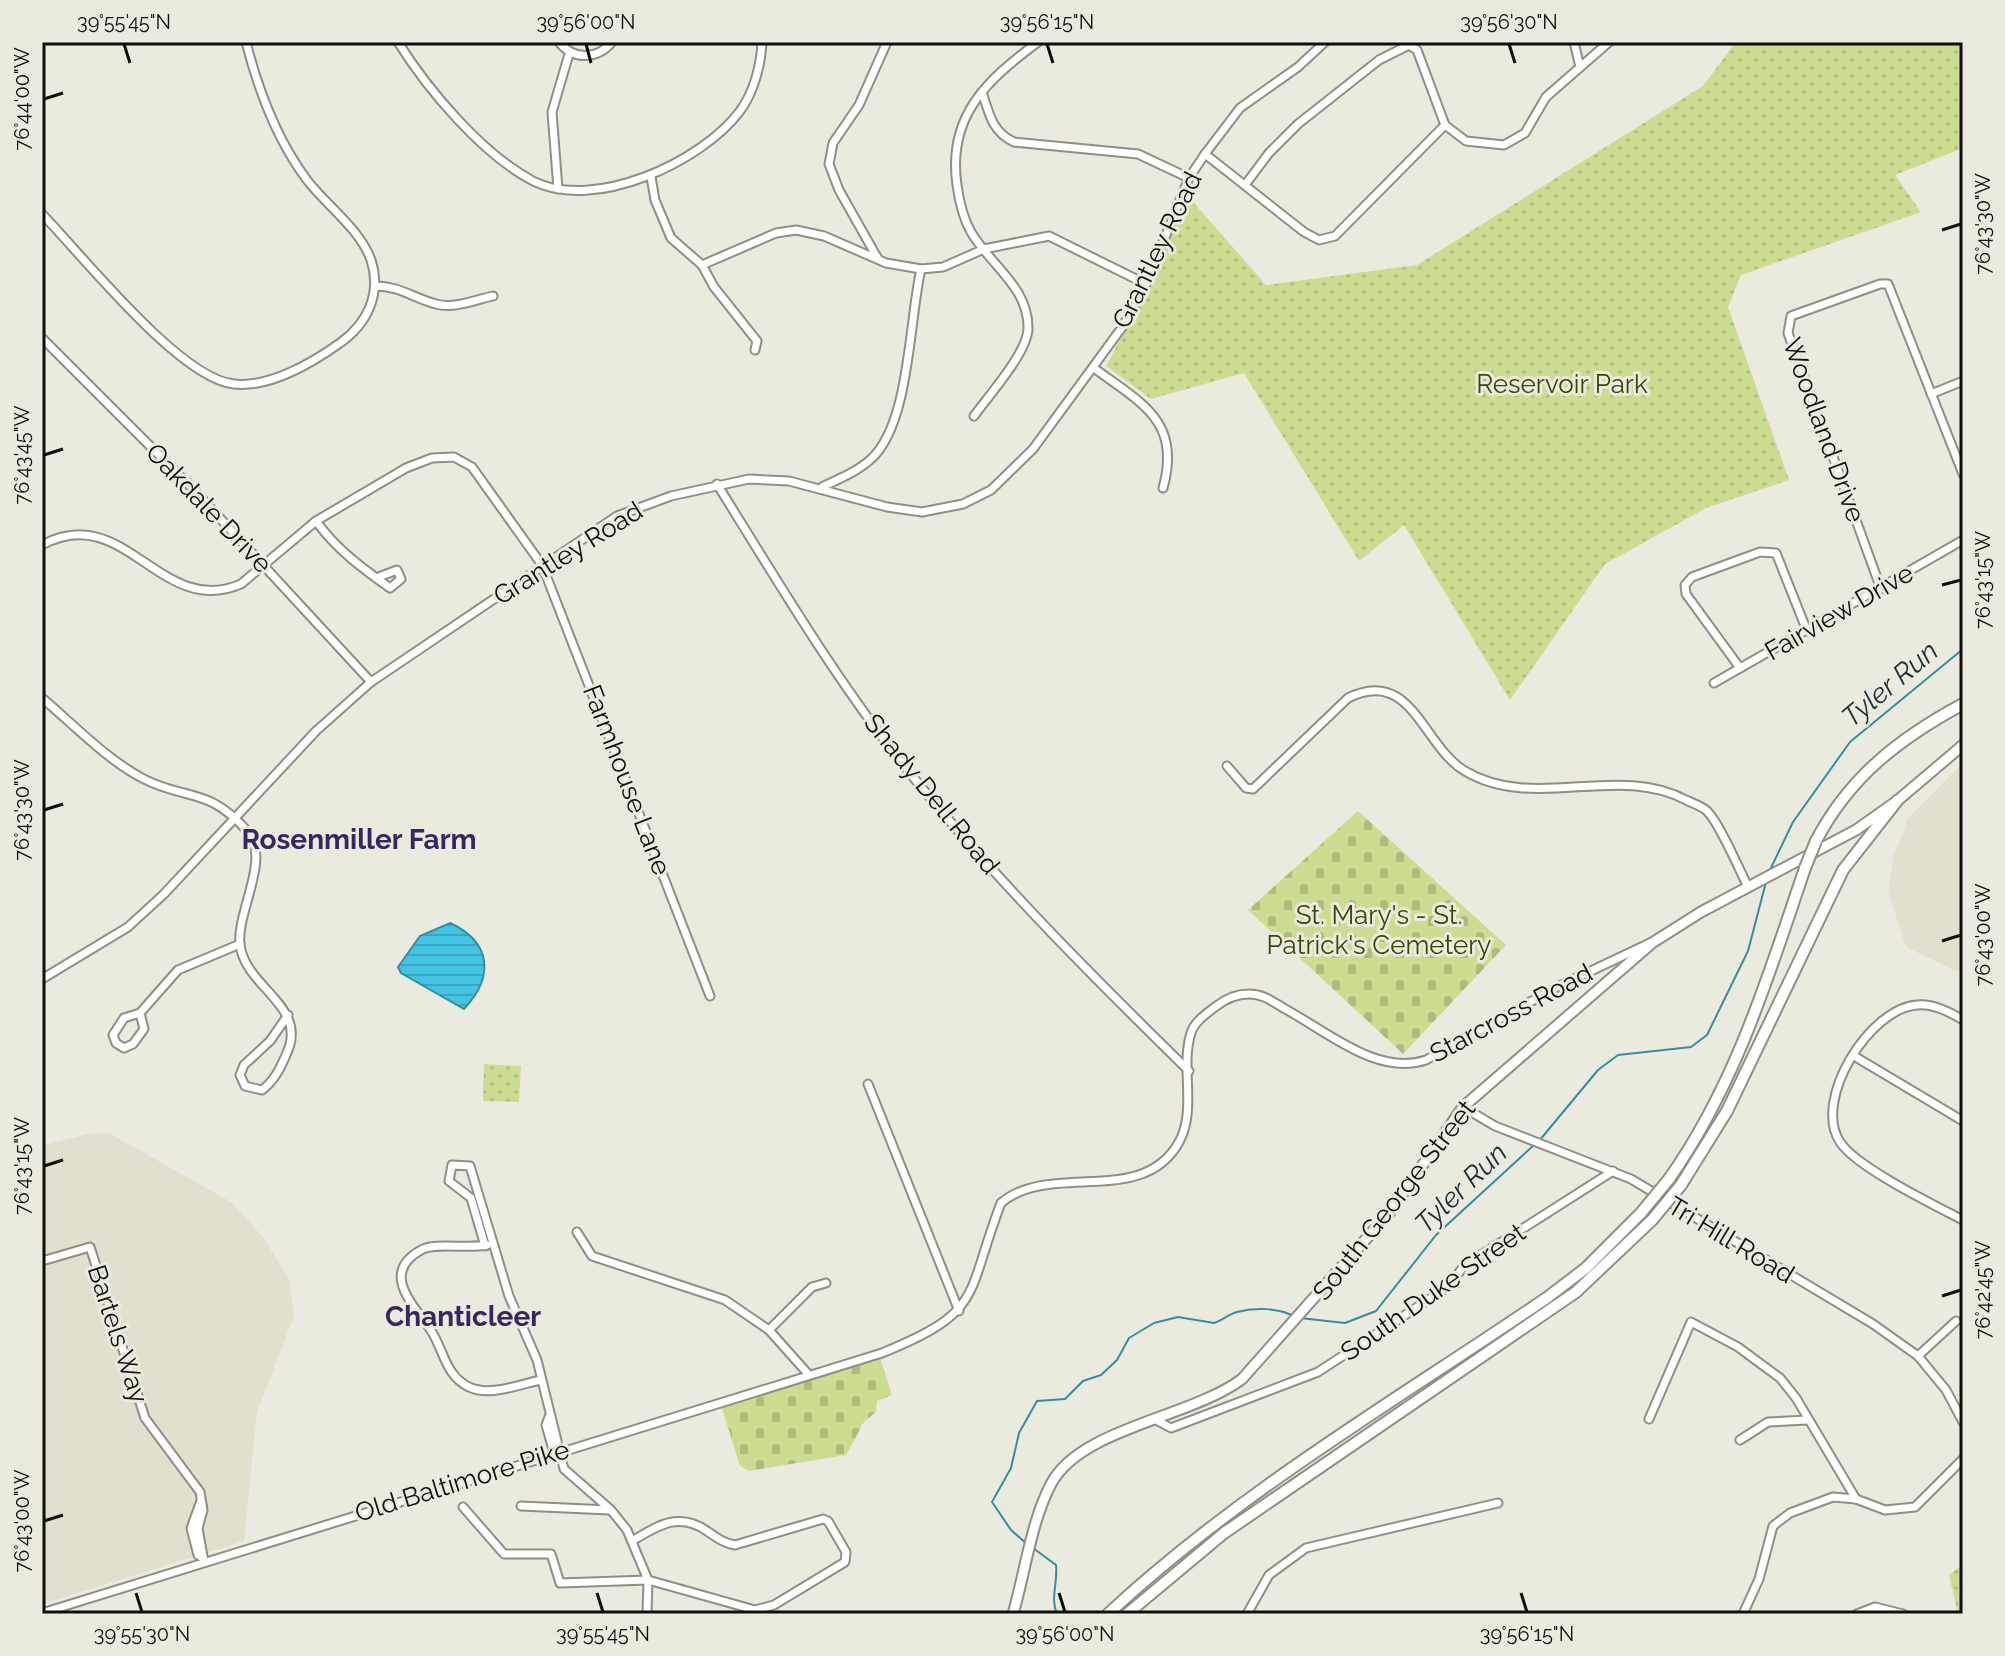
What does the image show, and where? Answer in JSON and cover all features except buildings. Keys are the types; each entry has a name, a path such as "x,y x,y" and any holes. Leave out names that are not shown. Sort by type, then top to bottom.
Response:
{"highway":[{"path":"1108,1614 1185,1547 1236,1510 1548,1297 1595,1260 1641,1213 1669,1179 1703,1128 1735,1067 1805,868 1835,808 1871,765 1912,733 1963,704"},
{"path":"1127,1614 1224,1533 1576,1292 1652,1220 1681,1185 1727,1111 1838,877 1897,801"}],"main road":[{"name":"South George Street","path":"1013,1614 1051,1482 1068,1461 1093,1444 1231,1387 1254,1368 1296,1322 1390,1212 1463,1107 1652,943 1748,887 1838,841 1897,801 1963,745"}],"street":[{"path":"42,214 180,358 207,376 233,384 260,383 331,350 355,332 370,312 375,286 371,259 359,240 306,179 270,115 246,42"},
{"path":"398,42 437,98 462,124 533,180 558,189 583,192 651,177 686,157 740,112 752,89 761,60 762,42"},
{"path":"559,42 569,54"},
{"path":"569,54 598,54 612,42"},
{"path":"879,260 849,209 829,164 833,143 859,105 887,42"},
{"path":"974,416 1020,353 1028,332 1026,303 984,249 966,220 954,163 959,128 998,71 1038,42"},
{"name":"Grantley Road","path":"42,979 128,927 164,894 316,731 371,682 542,565 632,509 717,484 771,479 822,487 906,510 933,511 971,501 991,490 1021,465 1094,368 1146,284 1189,178 1205,154 1240,108 1298,67 1325,42"},
{"path":"1574,42 1580,67"},
{"path":"1245,185 1269,153 1298,124 1379,60 1409,45 1417,50 1445,125 1466,141 1504,145 1525,133 1546,97 1609,42"},
{"path":"558,189 552,112 569,54"},
{"path":"982,92 992,124 1003,137 1014,142 1138,154 1189,178"},
{"path":"1205,154 1304,232 1319,240 1335,236 1445,125"},
{"path":"651,177 655,200 671,238 702,265 714,287 757,341 755,350"},
{"path":"702,265 776,233 796,230 824,236 879,260 921,269 943,267 984,249 1049,236 1146,284"},
{"path":"822,487 873,458 900,408 921,269"},
{"name":"Woodland Drive","path":"1881,589 1787,323 1791,316 1880,284 1888,284 1931,394"},
{"path":"375,286 393,286 436,304 453,305 493,296"},
{"name":"Oakdale Drive","path":"42,338 263,565 371,682"},
{"path":"1094,368 1160,421 1168,442 1168,471 1163,488"},
{"path":"1963,381 1931,394 1963,474"},
{"name":"Farmhouse Lane","path":"42,545 64,537 102,538 137,556 181,587 196,591 227,590 241,584 316,521 406,468 432,458 454,457 472,467 542,565 710,996"},
{"name":"Shady Dell Road","path":"717,484 815,644 901,762 979,854 1189,1071"},
{"path":"316,521 332,543 376,578"},
{"name":"Fairview Drive","path":"1714,683 1963,540"},
{"path":"1740,668 1686,594 1685,585 1692,577 1760,552 1776,553 1807,631"},
{"path":"1227,766 1246,788 1253,789 1348,698 1368,689 1378,690 1415,712 1464,771 1483,778 1516,787 1558,789 1642,784 1668,790 1707,811 1748,887"},
{"path":"42,698 143,779 207,798 234,818 251,836 256,854 240,944 250,967 288,1015 292,1036 281,1068 262,1090 245,1086 240,1075 244,1065 270,1041 288,1015"},
{"name":"Starcross Road","path":"882,1353 932,1333 959,1311 975,1283 1001,1203 1018,1192 1042,1186 1102,1182 1146,1173 1179,1144 1185,1126 1191,1033 1200,1019 1223,1001 1239,995 1264,996 1378,1061 1408,1065 1426,1060 1557,987 1652,943"},
{"path":"140,1013 144,1029 133,1044 124,1048 116,1043 113,1035 124,1018 140,1013 178,970 240,944"},
{"path":"1963,1007 1960,1018 1917,1005 1880,1019 1865,1037 1840,1081 1833,1110 1835,1134 1842,1146 1864,1163 1963,1220"},
{"path":"1854,1056 1963,1121"},
{"path":"868,1084 959,1311"},
{"name":"Tri Hill Road","path":"1463,1107 1532,1141 1613,1171 1873,1324 1918,1356 1946,1390 1963,1422"},
{"path":"489,1245 470,1166 452,1165 449,1181 471,1198 489,1245 541,1380 557,1452 569,1476 611,1510 632,1541 648,1580 647,1614"},
{"name":"South Duke Street","path":"1156,1420 1171,1428 1318,1372 1450,1286 1464,1266 1613,1171"},
{"path":"577,1232 592,1256 686,1284 725,1300 769,1330 809,1375"},
{"path":"489,1245 463,1249 436,1245 418,1251 402,1273 403,1294 432,1333 450,1372 471,1389 489,1391 541,1380"},
{"name":"Bartels Way","path":"42,1261 90,1247 145,1418 195,1482 201,1501 191,1528 198,1555 204,1560"},
{"path":"769,1330 812,1287 826,1283"},
{"path":"1918,1356 1956,1321"},
{"path":"1649,1419 1691,1322 1738,1347 1780,1378 1856,1499"},
{"name":"Old Baltimore Pike","path":"42,1613 204,1560 882,1353"},
{"path":"1740,1440 1768,1422 1807,1420"},
{"path":"1743,1614 1759,1579 1773,1526 1790,1513 1819,1500 1856,1499 1885,1510 1915,1507 1963,1459"},
{"path":"1247,1614 1269,1575 1306,1548 1498,1503"},
{"path":"521,1506 611,1510"},
{"path":"463,1507 504,1554 551,1554 560,1583 648,1580 747,1610 762,1609 845,1562 846,1552 828,1521 823,1519 735,1545 685,1520 662,1524 632,1541"},
{"path":"1857,1614 1875,1607 1903,1614"}],"shaded area":[{"path":"1963,763 1963,974 1906,947 1888,891 1893,859 1908,818"},
{"path":"109,1133 231,1202 263,1237 289,1279 294,1316 257,1412 244,1541 42,1604 42,1146 88,1134"}],"green space":[{"name":"Reservoir Park","path":"1736,42 1963,42 1963,148 1895,175 1921,212 1741,275 1728,307 1789,480 1706,508 1605,564 1510,700 1404,525 1359,561 1244,373 1151,399 1106,366 1151,283 1186,194 1266,285 1417,265 1703,86"},
{"name":"St. Mary's - St. Patrick's Cemetery","path":"1358,811 1506,945 1403,1054 1248,910"},
{"path":"484,1064 521,1066 519,1102 483,1101"},
{"path":"879,1355 892,1395 877,1401 876,1412 864,1422 846,1455 749,1471 740,1466 721,1405"},
{"path":"1963,1564 1963,1614 1958,1614 1949,1575"}],"water":[{"path":"450,923 474,940 484,961 481,984 464,1009 401,973 398,967 420,936"}],"waterway":[{"name":"Tyler Run","path":"1769,872 1793,822 1850,742 1963,649"},
{"name":"Tyler Run","path":"1539,1141 1598,1070 1618,1055 1691,1047 1707,1035 1748,951 1766,882"},
{"name":"Tyler Run","path":"1300,1318 1345,1323 1376,1311 1436,1235 1534,1145"},
{"name":"Tyler Run","path":"1028,1545 1011,1530 992,1502 1011,1468 1019,1433 1037,1401 1065,1399 1083,1381 1101,1375 1117,1360 1129,1338 1154,1323 1178,1317 1214,1323 1237,1312 1259,1309 1294,1316"},
{"name":"Tyler Run","path":"1033,1548 1056,1565 1054,1602 1057,1614"}],"district":[{"name":"Rosenmiller Farm","path":"359,839"},
{"name":"Chanticleer","path":"463,1316"}]}
